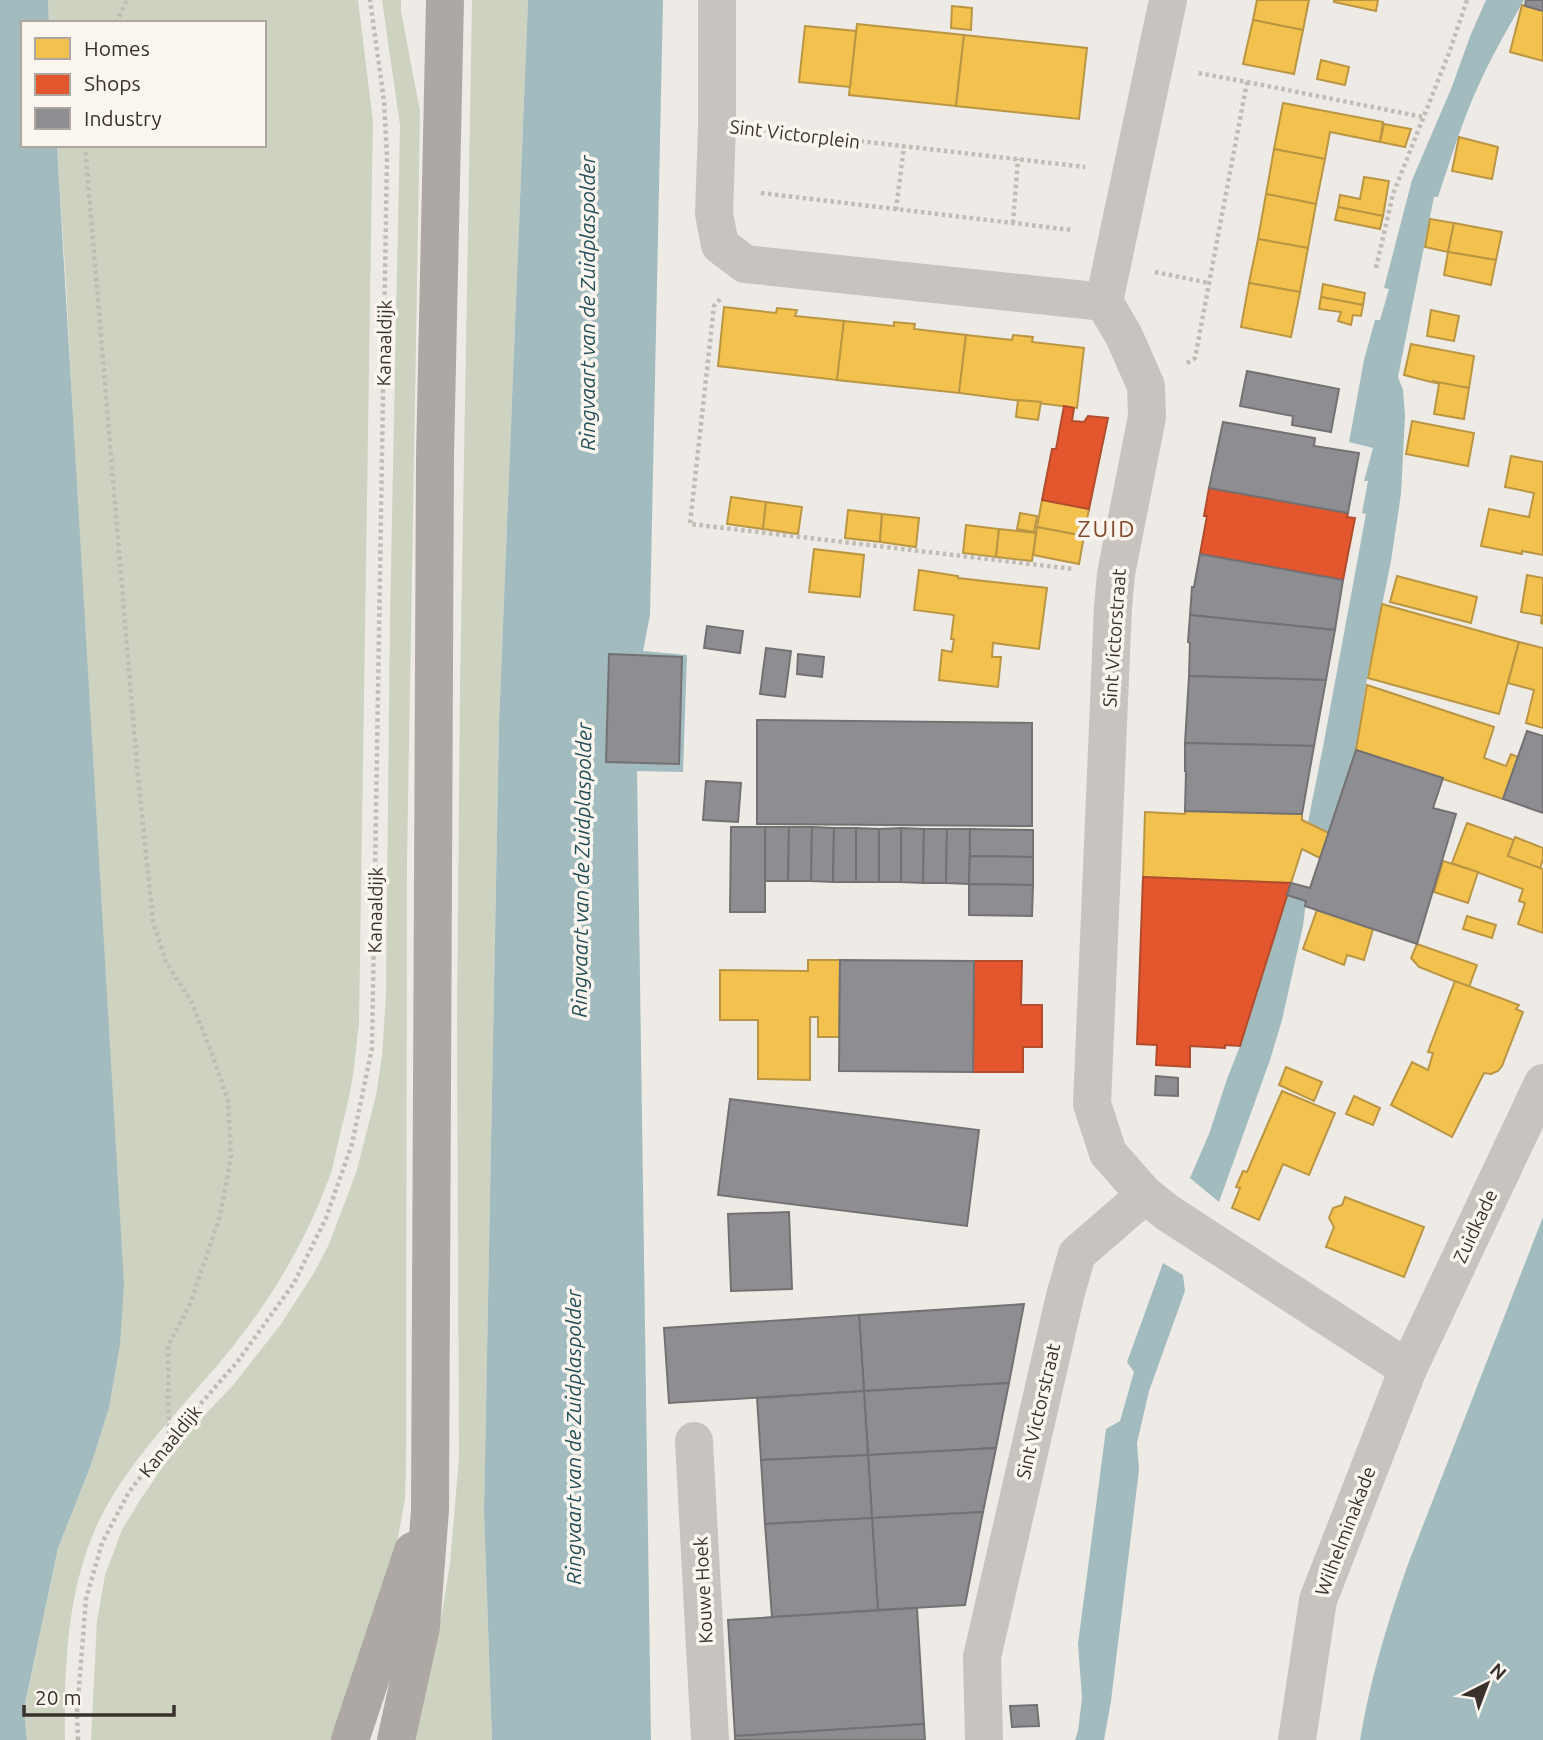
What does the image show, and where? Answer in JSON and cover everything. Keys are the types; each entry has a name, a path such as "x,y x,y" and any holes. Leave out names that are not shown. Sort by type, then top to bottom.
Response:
{"main road":[{"path":"396,1740 421,1627 430,1510 435,456 446,0"},
{"path":"350,1740 410,1556 430,1510"}],"street":[{"path":"717,0 717,125"},
{"path":"745,264 1104,302 1168,0"},
{"name":"Sint Victorplein","path":"717,125 714,214 720,245 745,264"},
{"name":"Sint Victorstraat","path":"1104,302 1124,337 1146,386 1147,417 1116,574 1113,607 1092,1104 1108,1153 1156,1204 1408,1369"},
{"name":"Zuidkade","path":"1408,1369 1543,1083"},
{"name":"Sint Victorstraat","path":"984,1740 982,1657 1077,1254 1156,1204"},
{"name":"Wilhelminakade","path":"1297,1740 1318,1600 1408,1369"},
{"name":"Kouwe Hoek","path":"694,1441 710,1740"}],"path":[{"path":"117,21 127,0"},
{"name":"Kanaaldijk","path":"78,1740 77,1712 86,1599 102,1543 129,1492 169,1440 239,1361 294,1283 326,1219 352,1144 372,1048 387,157 384,101 370,0"},
{"path":"1376,268 1393,194 1450,52 1467,0"},
{"path":"1155,65 1423,117"},
{"path":"1146,386 1195,358 1247,82"},
{"name":"Sint Victorplein","path":"717,125 1132,172"},
{"path":"897,209 904,146"},
{"path":"85,147 136,752 153,922 166,962 191,1001 229,1100 231,1157 220,1216 190,1304 168,1346 169,1440"},
{"path":"1013,223 1018,159"},
{"path":"715,194 755,192 1013,223 1116,249 1209,283"},
{"path":"745,264 714,306 690,524 1116,574"}],"green space":[{"path":"48,0 358,0 373,121 359,1024 349,1099 332,1170 323,1194 302,1240 277,1284 234,1345 145,1450 101,1517 81,1570 74,1598 65,1683 65,1740 27,1740 24,1710 58,1548 91,1465 109,1408 120,1345 57,147 266,147 266,21 49,21"},
{"path":"382,0 401,0 420,111 407,862 405,1499 389,1586 334,1740 91,1740 97,1621 105,1575 122,1530 182,1439 234,1384 281,1324 314,1273 329,1244 356,1173 376,1095 386,995 390,615 400,125"},
{"path":"472,0 528,0 499,724 484,1512 492,1740 410,1740 441,1619 450,1563 459,1458 457,1022"}],"water":[{"path":"0,0 48,0 49,21 21,21 21,147 57,147 124,1284 120,1345 109,1408 91,1465 58,1548 24,1709 27,1740 0,1740"},
{"name":"Ringvaart van de Zuidplaspolder","path":"528,0 663,0 650,615 643,651 687,655 683,772 637,771 651,1740 492,1740 484,1512 499,724"},
{"path":"1486,0 1524,0 1481,79 1438,197 1434,197 1398,377 1403,390 1405,416 1401,494 1391,561 1356,749 1329,833 1308,822 1366,514 1362,513 1368,481 1364,481 1373,448 1349,442 1364,360 1375,320 1380,320 1389,289 1384,288 1412,180"},
{"path":"1287,895 1306,901 1303,926 1270,1060 1219,1202 1190,1178 1209,1134 1240,1046"},
{"path":"1543,1217 1543,1740 1360,1740 1380,1650 1408,1564"},
{"path":"1163,1263 1183,1275 1185,1291 1149,1391 1137,1443 1139,1470 1104,1740 1075,1740 1082,1698 1078,1644 1106,1429 1120,1421 1134,1372 1127,1362"}],"building: Homes":[{"path":"1257,0 1309,0 1303,30 1253,20"},
{"path":"1334,0 1378,0 1376,11"},
{"path":"1522,5 1543,11 1543,61 1510,52"},
{"path":"952,6 972,8 971,30 951,28"},
{"path":"1253,20 1303,30 1294,74 1243,64"},
{"path":"857,24 964,35 956,106 849,95"},
{"path":"805,26 856,31 850,87 799,82"},
{"path":"964,35 1087,48 1079,119 956,106"},
{"path":"1321,60 1349,67 1345,85 1317,79"},
{"path":"1283,103 1383,122 1380,142 1330,132 1325,159 1274,149"},
{"path":"1384,124 1411,129 1405,147 1380,142"},
{"path":"1459,137 1498,147 1492,179 1452,171"},
{"path":"1274,149 1325,159 1316,204 1266,194"},
{"path":"1364,177 1389,181 1383,216 1338,207 1340,195 1360,199"},
{"path":"1266,194 1316,204 1308,248 1258,239"},
{"path":"1338,207 1383,216 1380,229 1335,220"},
{"path":"1430,219 1454,223 1448,252 1425,247"},
{"path":"1454,223 1502,232 1496,260 1448,252"},
{"path":"1258,239 1308,248 1300,292 1249,283"},
{"path":"1448,252 1496,260 1491,285 1444,275"},
{"path":"1249,283 1300,292 1291,337 1241,327"},
{"path":"1323,284 1365,293 1363,305 1321,297"},
{"path":"1321,297 1363,305 1361,316 1353,315 1351,325 1338,321 1341,312 1319,309"},
{"path":"724,307 776,313 777,308 797,310 795,316 844,321 837,380 718,366"},
{"path":"1431,310 1459,316 1454,341 1427,336"},
{"path":"844,321 894,326 894,322 915,324 914,329 966,335 959,393 837,380"},
{"path":"966,335 1012,340 1013,335 1033,337 1032,342 1084,348 1077,408 959,393"},
{"path":"1411,344 1474,356 1469,388 1404,375"},
{"path":"1432,381 1469,388 1464,419 1434,414 1439,384"},
{"path":"1018,400 1041,402 1038,420 1016,417"},
{"path":"1412,421 1474,433 1468,466 1406,454"},
{"path":"1511,456 1543,462 1543,555 1481,546 1489,509 1529,517 1534,493 1505,487"},
{"path":"731,497 766,502 763,529 727,524"},
{"path":"1042,500 1089,509 1084,536 1037,527"},
{"path":"766,502 802,507 798,534 763,529"},
{"path":"848,510 882,514 880,542 845,538"},
{"path":"1020,513 1037,516 1034,532 1017,529"},
{"path":"882,514 919,518 916,547 880,542"},
{"path":"966,525 999,529 996,557 963,553"},
{"path":"1037,527 1084,536 1079,564 1033,555"},
{"path":"999,529 1036,533 1032,561 996,557"},
{"path":"814,549 864,555 860,597 809,592"},
{"path":"919,570 958,578 1047,588 1039,649 993,643 992,657 1001,657 998,687 939,680 942,650 952,652 954,615 914,610"},
{"path":"1527,575 1543,578 1543,624 1542,616 1521,612"},
{"path":"1397,576 1477,597 1471,623 1390,602"},
{"path":"1382,604 1519,642 1499,714 1368,678"},
{"path":"1519,642 1543,648 1543,728 1526,723 1534,690 1508,683"},
{"path":"1367,685 1494,727 1484,758 1506,766 1511,754 1518,757 1503,799 1356,750"},
{"path":"1185,811 1302,814 1302,820 1329,833 1320,858 1302,849 1291,883 1143,877 1145,812 1185,814"},
{"path":"1467,823 1514,840 1508,856 1543,869 1543,933 1518,924 1525,903 1519,901 1523,889 1452,863"},
{"path":"1515,837 1543,848 1540,868 1508,856"},
{"path":"1443,861 1478,872 1468,903 1434,892"},
{"path":"1317,910 1373,929 1364,960 1347,955 1344,965 1303,949"},
{"path":"1467,916 1496,925 1492,938 1463,929"},
{"path":"1417,944 1477,965 1469,987 1419,967 1411,958"},
{"path":"808,960 840,960 839,1037 818,1037 818,1017 810,1017 810,1080 758,1079 758,1020 720,1020 720,970 808,971"},
{"path":"1455,981 1519,1005 1516,1009 1523,1012 1502,1066 1491,1074 1484,1073 1452,1137 1391,1105 1412,1062 1428,1070 1433,1053 1428,1052"},
{"path":"1286,1067 1322,1082 1314,1101 1279,1085"},
{"path":"1282,1091 1335,1113 1309,1175 1283,1164 1259,1220 1232,1208 1240,1188 1236,1187 1243,1171 1247,1172"},
{"path":"1354,1096 1380,1108 1373,1125 1346,1114"},
{"path":"1345,1197 1424,1227 1404,1277 1326,1247 1334,1227 1329,1218 1333,1208 1342,1205"}],"building: Shops":[{"path":"1064,406 1074,408 1072,421 1084,422 1088,416 1108,418 1089,509 1042,500"},
{"path":"1209,488 1348,513 1347,517 1355,518 1343,580 1200,554"},
{"path":"1143,877 1291,883 1240,1046 1190,1046 1190,1067 1156,1065 1157,1045 1137,1044"},
{"path":"974,961 1022,961 1021,1005 1042,1005 1042,1047 1023,1047 1023,1072 973,1072"}],"building: Industry":[{"path":"1526,0 1543,0 1543,11 1525,6"},
{"path":"1247,371 1339,389 1331,432 1292,425 1293,416 1240,406"},
{"path":"1223,422 1315,438 1314,446 1359,453 1348,513 1209,488"},
{"path":"1200,554 1343,580 1335,630 1190,615 1192,587"},
{"path":"1190,615 1335,630 1326,680 1189,676"},
{"path":"707,626 743,631 740,653 704,648"},
{"path":"766,648 791,651 785,697 760,694"},
{"path":"609,654 682,657 679,764 606,762"},
{"path":"798,654 824,657 822,677 797,674"},
{"path":"1189,676 1326,680 1314,746 1185,743"},
{"path":"757,720 1032,723 1032,826 757,824"},
{"path":"1527,731 1543,736 1543,813 1503,799"},
{"path":"1185,743 1314,746 1302,814 1185,811"},
{"path":"1356,750 1443,778 1433,808 1456,814 1417,944 1305,906 1306,901 1287,895 1291,883 1310,888"},
{"path":"706,781 741,783 738,822 703,820"},
{"path":"731,827 765,827 765,912 730,912"},
{"path":"765,827 789,827 788,881 765,881"},
{"path":"789,827 812,827 811,881 788,881"},
{"path":"812,827 834,828 833,882 811,881"},
{"path":"834,828 856,828 856,882 833,882"},
{"path":"856,828 879,829 879,882 856,882"},
{"path":"901,828 924,829 923,883 901,882"},
{"path":"901,828 901,882 879,882 879,829"},
{"path":"924,829 947,829 946,883 923,883"},
{"path":"947,829 970,829 969,884 946,883"},
{"path":"970,829 1033,830 1033,857 970,856"},
{"path":"970,856 1033,857 1033,885 969,884"},
{"path":"969,884 1033,885 1032,916 969,915"},
{"path":"840,960 974,961 973,1072 839,1071"},
{"path":"1156,1076 1178,1078 1178,1096 1155,1095"},
{"path":"730,1099 979,1130 967,1226 718,1195"},
{"path":"789,1212 792,1289 731,1291 728,1214"},
{"path":"1024,1304 1009,1383 864,1391 859,1315"},
{"path":"859,1315 864,1391 669,1403 664,1328"},
{"path":"1009,1383 996,1448 868,1455 864,1391"},
{"path":"864,1391 868,1455 761,1460 757,1398"},
{"path":"996,1448 983,1512 872,1518 868,1455"},
{"path":"868,1455 872,1518 765,1524 761,1460"},
{"path":"983,1512 965,1605 878,1610 872,1518"},
{"path":"872,1518 878,1610 772,1617 765,1524"},
{"path":"917,1608 924,1724 735,1736 728,1620"},
{"path":"1037,1705 1039,1726 1012,1727 1010,1706"},
{"path":"924,1724 925,1740 735,1740 735,1736"}],"district":[{"name":"ZUID","path":"1107,528"}]}
